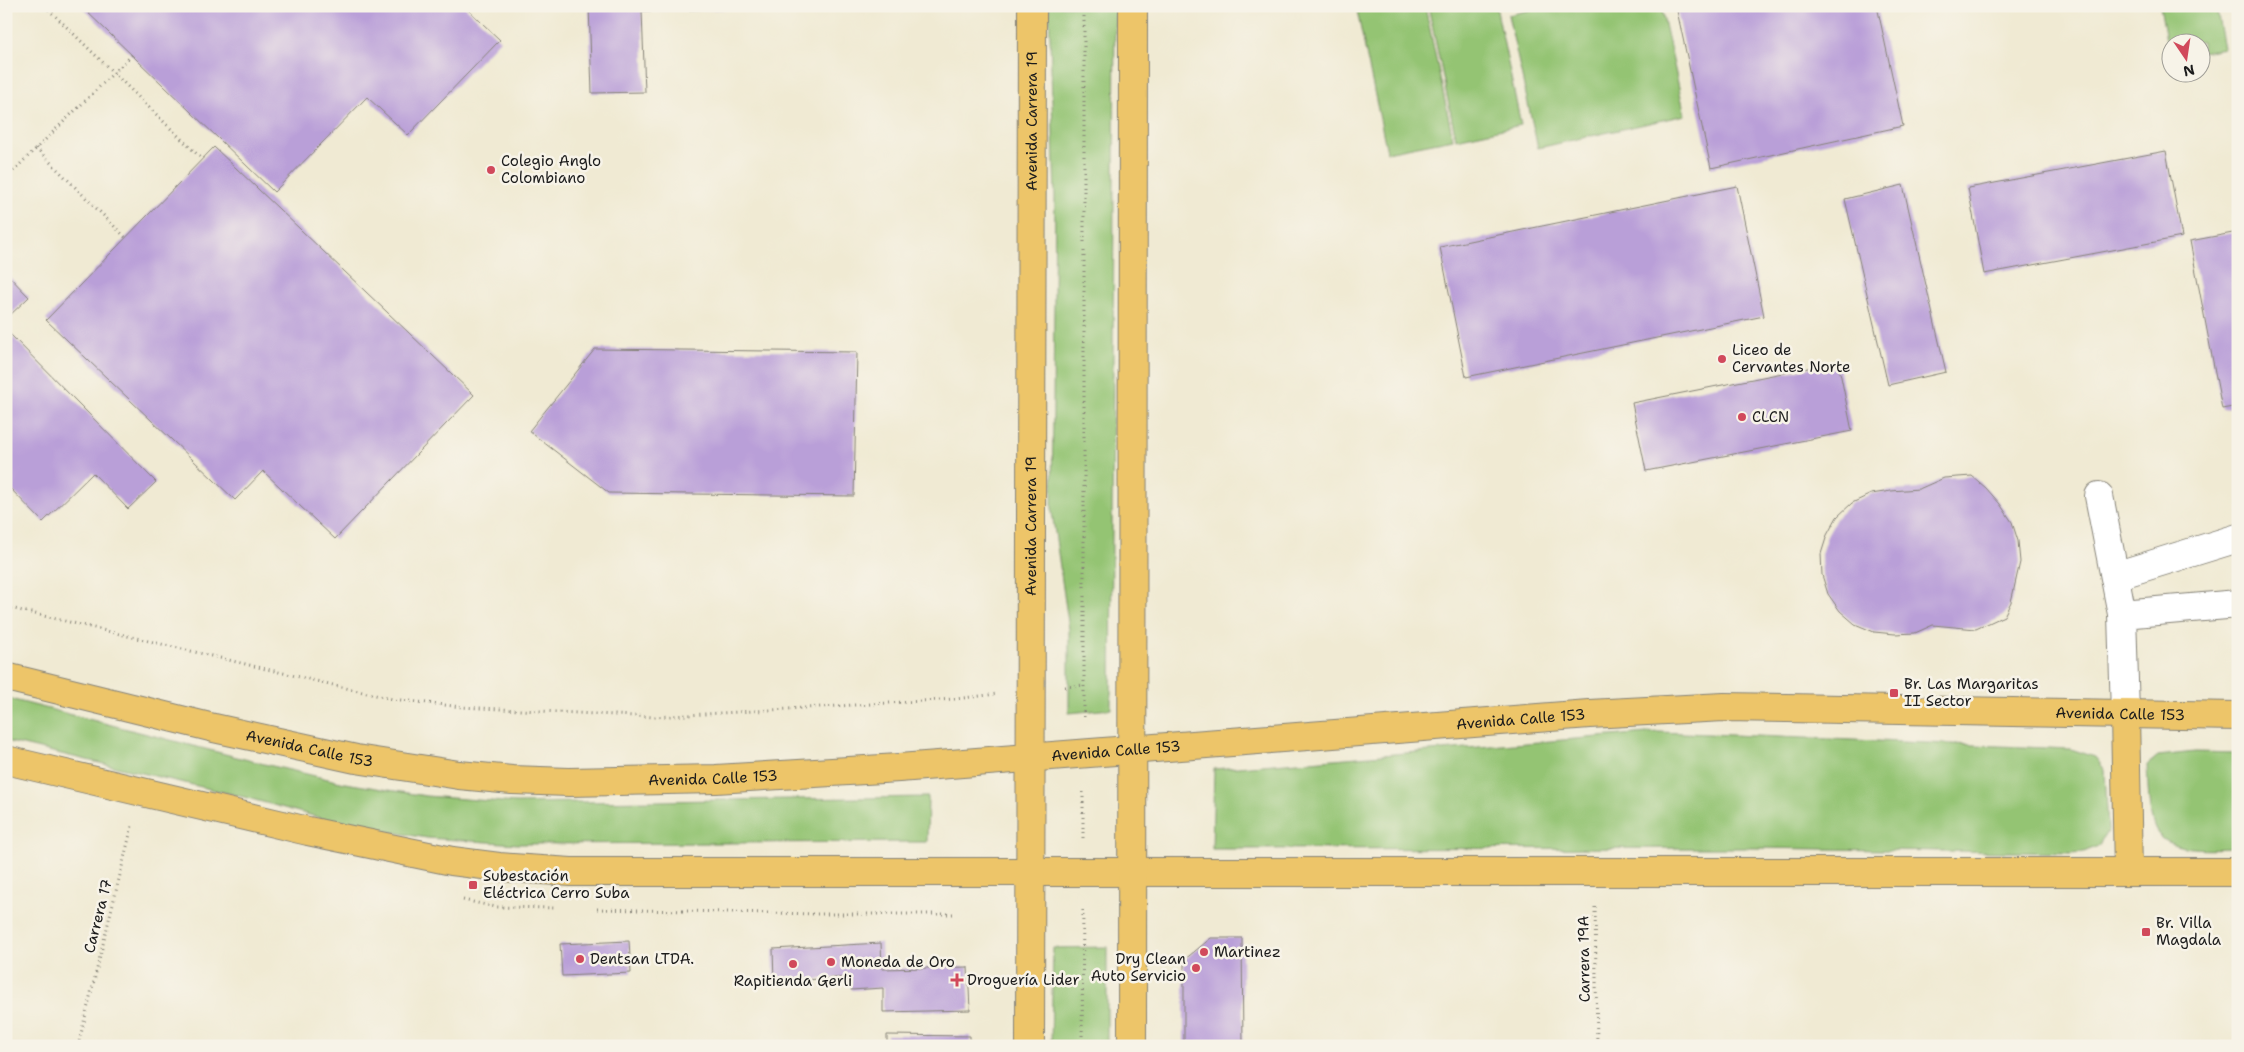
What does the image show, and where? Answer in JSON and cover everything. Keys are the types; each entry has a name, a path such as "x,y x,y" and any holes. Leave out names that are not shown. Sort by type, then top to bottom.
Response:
{"main road":[{"name":"Avenida Carrera 19","path":"1030,1046 1032,6"},
{"path":"1132,1046 1133,6"},
{"name":"Avenida Calle 153","path":"6,677 214,728 356,759 434,772 512,780 610,782 716,779 1084,754 1589,714 1724,707 2238,716"},
{"path":"2125,714 2128,872"},
{"path":"6,760 452,862 571,872 2238,872"}],"lane":[{"path":"2099,496 2122,614 2125,714"},
{"path":"2115,576 2238,538"},
{"path":"2122,614 2238,604"}],"path":[{"path":"45,6 202,159"},
{"path":"1082,1046 1084,6"},
{"path":"6,178 132,55"},
{"path":"36,148 126,238"},
{"path":"6,607 392,699 462,707 654,716 956,699 1084,685"},
{"name":"Carrera 17","path":"78,1046 141,792"},
{"name":"Carrera 19A","path":"1595,872 1597,1046"}],"green space":[{"path":"1049,6 1115,6 1111,709 1069,713 1069,629 1052,512 1055,197"},
{"path":"1382,6 1425,6 1453,139 1387,152 1357,11"},
{"path":"1428,6 1496,6 1521,125 1456,139"},
{"path":"1549,6 1661,6 1685,115 1538,148 1508,15"},
{"path":"2160,6 2216,6 2224,48 2212,50 2212,32 2164,32"},
{"path":"6,698 345,783 426,796 516,803 928,797 927,842 518,844 427,838 339,823 244,797 6,741"},
{"path":"1659,732 2071,749 2095,757 2105,770 2108,830 2098,846 2084,852 2071,853 1756,848 1212,849 1214,769"},
{"path":"2195,752 2238,753 2238,848 2206,849 2182,846 2162,838 2153,825 2147,765 2158,756"},
{"path":"1107,947 1107,1046 1051,1046 1053,948"}],"building":[{"path":"81,6 464,6 500,40 408,135 367,97 274,192"},
{"path":"589,6 773,6 774,8 642,11 645,92 592,93"},
{"path":"1676,6 1877,6 1903,126 1711,168"},
{"path":"214,147 474,395 335,539 263,471 235,500 46,320"},
{"path":"2166,151 2182,237 1984,274 1968,188"},
{"path":"1903,185 1946,372 1888,385 1845,199"},
{"path":"1737,186 1764,316 1466,377 1440,247"},
{"path":"2238,232 2238,406 2222,409 2190,241"},
{"path":"6,273 29,297 6,319"},
{"path":"6,330 156,482 128,509 93,473 43,522 6,484"},
{"path":"595,349 857,352 854,496 609,493 529,431"},
{"name":"CLCN","path":"1838,362 1852,431 1646,471 1632,403"},
{"path":"1972,476 2000,504 2012,522 2018,541 2020,562 2011,602 2004,616 1976,629 1933,625 1915,633 1895,634 1874,632 1855,624 1840,611 1828,594 1822,575 1821,554 1827,535 1837,517 1852,503 1871,494 1919,489 1944,478"},
{"path":"1211,938 1242,938 1243,1046 1184,1046 1184,960"},
{"path":"629,941 631,973 562,976 560,944"},
{"path":"881,943 882,969 968,967 970,1010 883,1012 883,988 851,990 850,977 774,982 773,949"},
{"path":"887,1035 970,1036 970,1046 887,1046"}],"place":[{"name":"Colegio Anglo Colombiano","path":"491,170"},
{"name":"Liceo de Cervantes Norte","path":"1722,359"},
{"name":"CLCN","path":"1742,417"},
{"name":"Br. Las Margaritas II Sector","path":"1894,693"},
{"name":"Subestación Eléctrica Cerro Suba","path":"473,885"},
{"name":"Br. Villa Magdala","path":"2146,932"},
{"name":"Martinez","path":"1204,952"},
{"name":"Dentsan LTDA.","path":"580,959"},
{"name":"Moneda de Oro","path":"831,962"},
{"name":"Rapitienda Gerli","path":"793,964"},
{"name":"Dry Clean Auto Servicio","path":"1196,968"},
{"name":"Droguería Lider","path":"957,980"}]}
